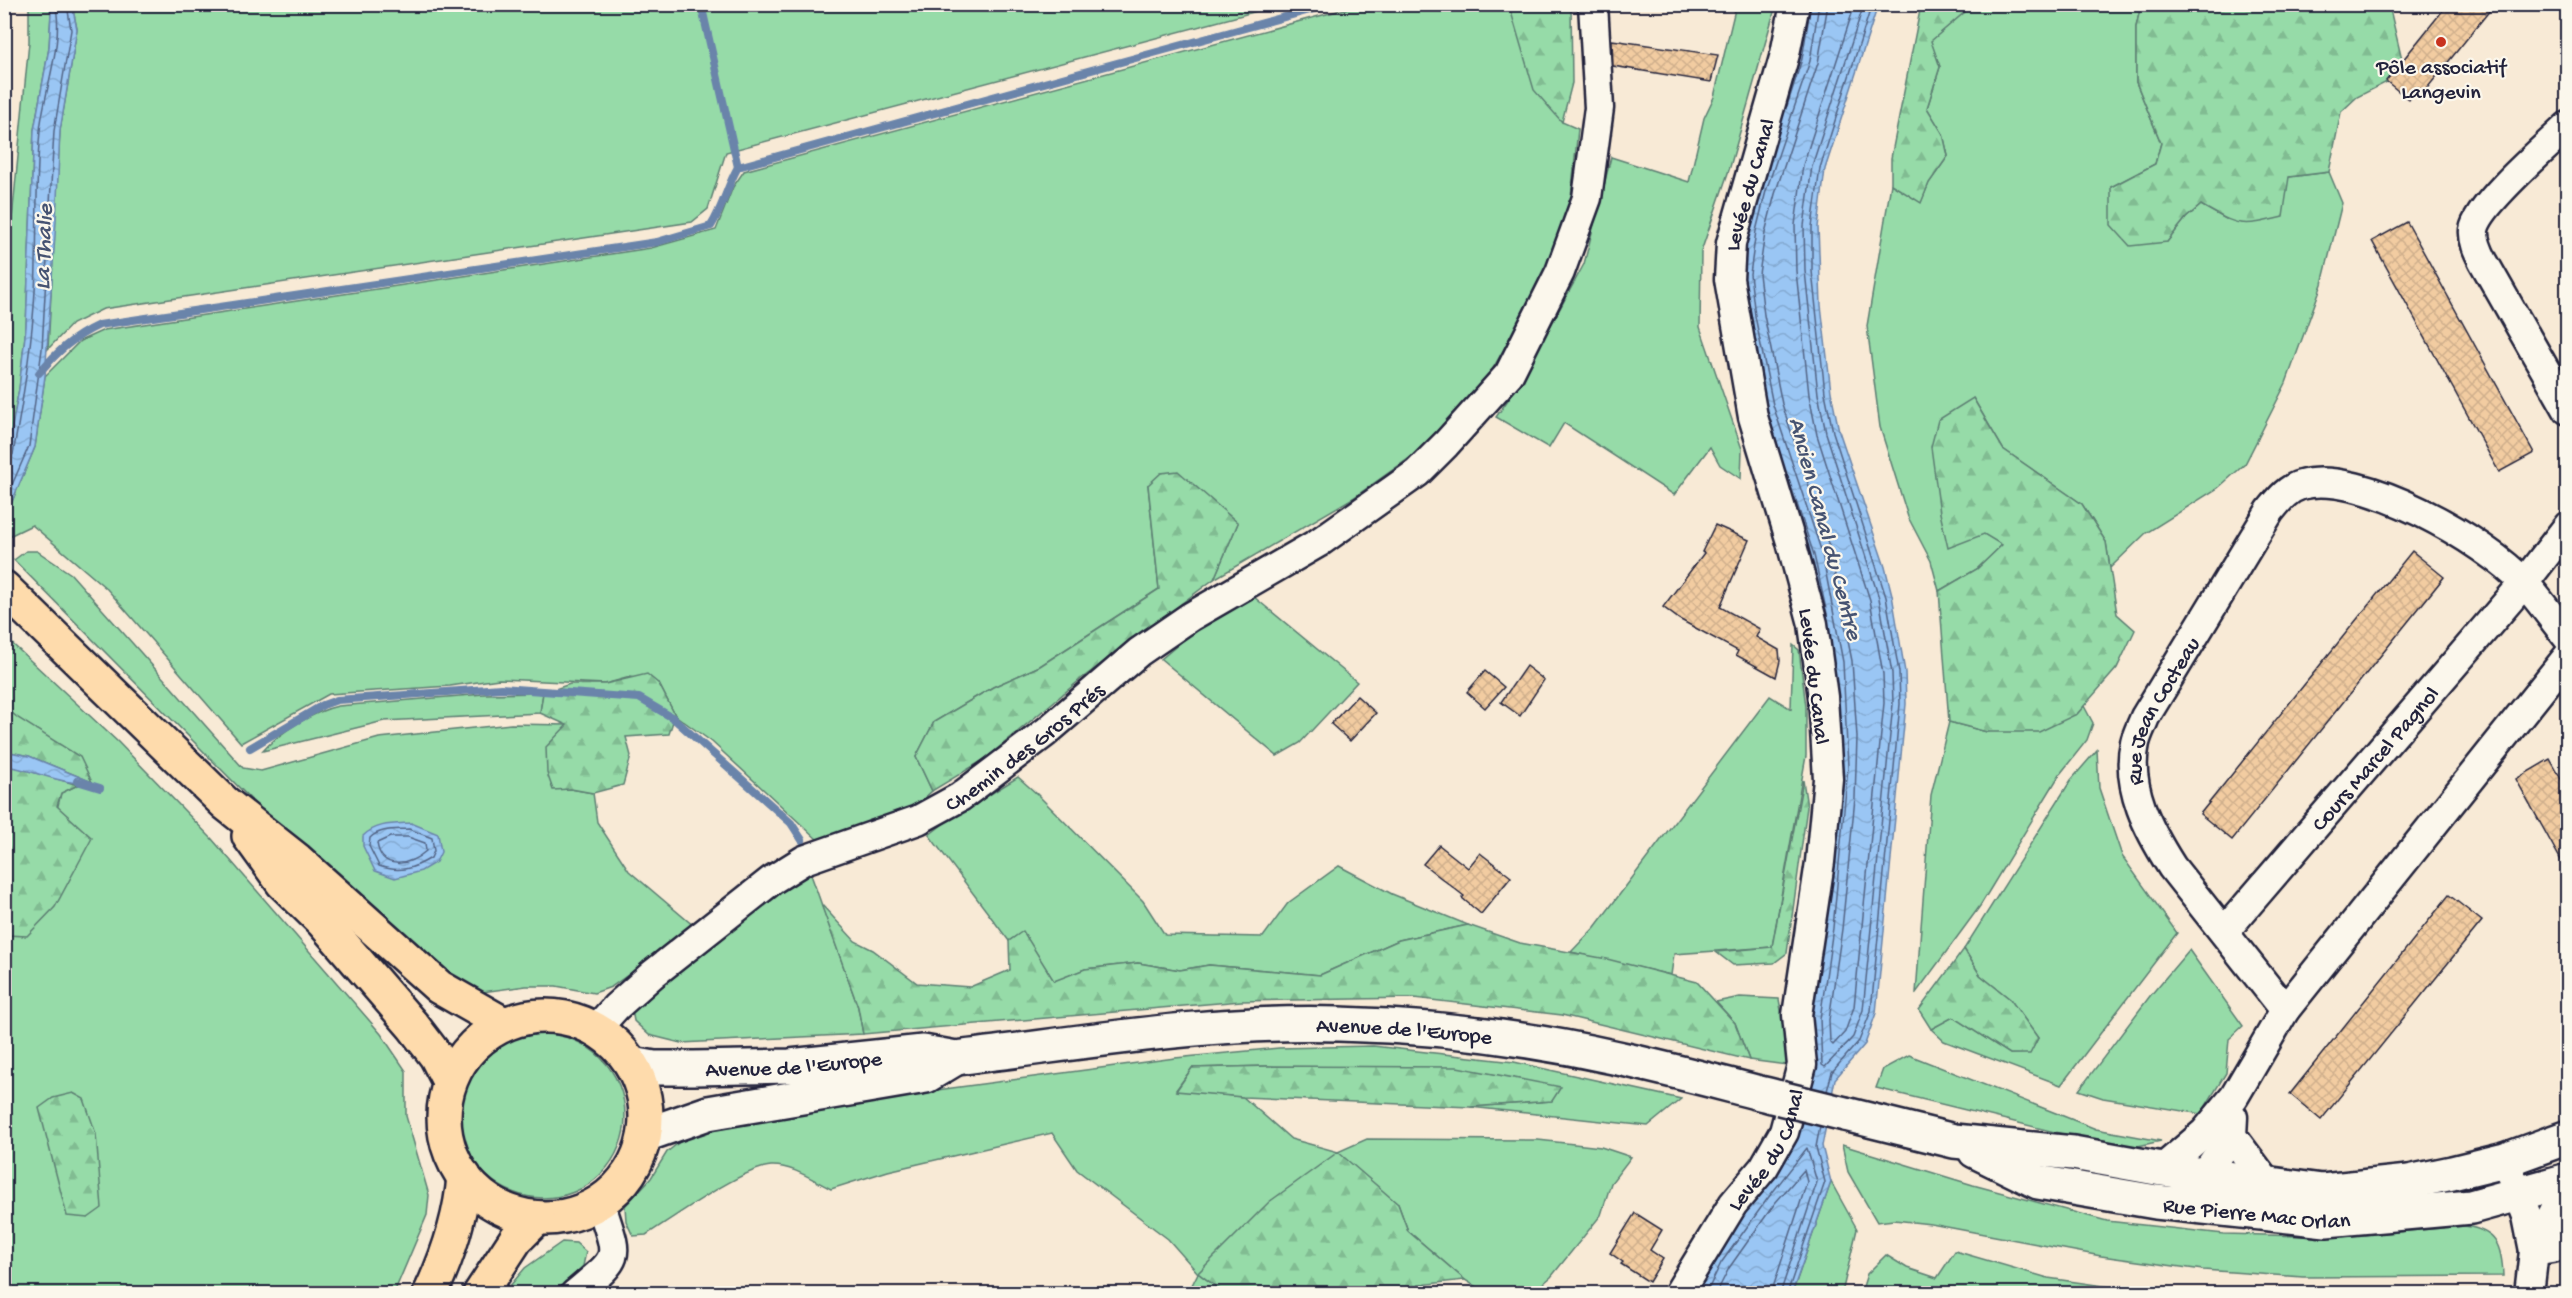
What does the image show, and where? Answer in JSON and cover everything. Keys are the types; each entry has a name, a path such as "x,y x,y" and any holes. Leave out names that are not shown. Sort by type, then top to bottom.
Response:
{"main road":[{"path":"7,591 225,803 297,860 439,987 504,1024"},
{"path":"225,803 283,883 339,939 413,1026 436,1056 449,1081"},
{"path":"557,1016 596,1029 620,1048 632,1064 645,1101 645,1135 632,1169 600,1202 570,1215 537,1218 501,1209 473,1189 452,1158 443,1120 449,1081 469,1049 504,1024 557,1016"},
{"name":"Avenue de l'Europe","path":"632,1064 654,1068 790,1066 923,1052 956,1058 1204,1028 1302,1024 1403,1026 1510,1039 1612,1057 1845,1114"},
{"name":"Avenue de l'Europe","path":"645,1135 708,1113 926,1076 956,1058"},
{"name":"Rue Pierre Mac Orlan","path":"1845,1114 1954,1141 2073,1153 2162,1169 2322,1191 2409,1182 2505,1160 2568,1137"},
{"name":"Rue Pierre Mac Orlan","path":"1954,1141 2038,1182 2156,1202 2326,1220 2471,1207 2568,1182"},
{"path":"430,1293 457,1226 464,1176"},
{"path":"480,1293 516,1239 537,1218"}],"street":[{"name":"Chemin des Gros Prés","path":"596,1029 616,1006 653,974 772,880 804,860 918,820 960,797 1038,739 1139,652 1190,617 1337,531 1417,473 1446,444 1509,375 1560,272 1587,198 1599,108 1593,4"},
{"name":"Levée du Canal","path":"1678,1293 1733,1204 1764,1167 1784,1132 1802,1065 1797,1015 1820,862 1828,778 1823,697 1814,624 1753,417 1734,320 1729,279 1731,243 1785,54 1795,4"},
{"path":"2568,126 2498,194 2482,213 2474,229 2475,244 2483,261 2568,410"},
{"name":"Rue Jean Cocteau","path":"2285,1010 2172,867 2157,844 2144,817 2132,767 2135,743 2145,717 2270,511 2285,493 2301,485 2340,484 2391,499 2459,533 2496,559 2524,583 2568,638"},
{"name":"Cours Marcel Pagnol","path":"2224,932 2524,583 2568,526"},
{"path":"2162,1169 2205,1132 2234,1097 2285,1010 2568,656"},
{"path":"2156,1202 2204,1175 2232,1136 2234,1097"},
{"path":"2232,1136 2268,1184"},
{"path":"2505,1160 2520,1194 2534,1251"},
{"path":"2529,1293 2534,1251 2568,1182"},
{"path":"574,1293 606,1269 614,1256 614,1243 600,1202"},
{"path":"2534,1251 2568,1245"}],"green space":[{"path":"29,5 49,5 51,13 49,48 34,130 26,327 19,389 5,465 5,292 29,42"},
{"path":"72,5 1280,5 726,152 708,209 692,222 103,309 72,324 48,349 60,131 77,29"},
{"path":"1360,5 1509,5 1562,122 1578,129 1569,217 1536,292 1483,386 1415,454 1353,498 1214,579 1238,523 1148,485 1159,589 1040,666 993,687 934,722 916,757 932,791 913,808 818,840 712,742 675,715 659,684 630,677 605,684 499,679 450,686 329,694 241,743 107,589 32,525 5,538 5,518 35,447 45,376 80,341 104,330 651,248 716,230 733,187 744,171"},
{"path":"1509,5 1571,5 1572,83 1562,122 1534,90"},
{"path":"1736,5 1776,5 1730,167 1701,252 1700,327 1742,449 1741,479 1720,465 1710,447 1674,495 1564,423 1549,448 1496,417 1519,384 1584,264 1611,157 1689,182 1704,118 1714,97"},
{"path":"1921,5 1973,5 1931,41 1940,67 1927,108 1943,134 1948,156 1929,183 1921,203 1891,184 1891,158"},
{"path":"1973,5 2141,5 2136,27 2136,82 2161,143 2155,164 2111,187 2167,242 2186,218 2201,205 2226,219 2289,177 2329,172 2342,203 2322,284 2286,383 2245,464 2218,488 2146,533 2110,568 2106,542 2082,504 2003,449 1973,398 1984,534 2003,544 1977,569 1939,591 1931,561 1908,517 1880,427 1867,326 1891,184 1921,202 1929,183 1948,156 1943,134 1927,108 1940,67 1930,41"},
{"path":"2141,5 2389,5 2402,60 2387,82 2357,97 2341,112 2329,172 2289,177 2283,217 2240,223 2224,218 2201,205 2186,218 2167,242 2130,246 2111,225 2111,187 2155,164 2161,143 2136,82 2136,27"},
{"path":"1973,398 2003,449 2082,504 2106,542 2117,614 2135,630 2117,668 2077,714 2039,732 1987,732 1949,722 1939,591 1977,569 2002,545 1984,534 1948,548 1940,513 1931,447 1938,420"},
{"path":"1178,471 1238,523 1214,579 1081,679 985,759 932,791 916,757 934,722 993,687 1040,666 1159,589 1148,485 1161,473"},
{"path":"26,551 37,551 71,574 243,768 261,771 379,738 511,724 568,725 571,789 593,793 597,822 629,871 695,927 611,987 594,993 556,986 526,986 482,992 464,987 296,845 14,560"},
{"path":"1254,597 1357,682 1300,743 1277,756 1161,659 1198,628"},
{"path":"4,636 118,742 212,839 381,1034 406,1071 406,1116 429,1195 427,1215 394,1293 5,1293 5,935 27,935 61,793 78,785 92,782 5,707"},
{"path":"1793,645 1799,650 1806,707 1806,756 1772,947 1674,954 1671,975 1571,952 1595,927 1770,696 1791,709"},
{"path":"647,674 659,684 675,715 669,734 626,737 631,756 623,785 593,793 571,789 553,790 547,773 546,747 567,725 540,713 543,693 570,684 605,684"},
{"path":"543,693 540,713 384,721 263,751 278,737 298,724 338,706 484,694"},
{"path":"2084,706 2093,723 2087,740 2060,774 1980,906 1916,993 1931,795 1949,722 1987,732 2077,714"},
{"path":"4,707 80,757 92,782 29,756 5,751"},
{"path":"2097,750 2099,788 2122,856 2177,933 2061,1085 1944,1041 1931,1029 1953,1017 2010,1054 2030,1053 2038,1038 2010,999 1980,975 1964,949 2071,780"},
{"path":"5,766 78,785 61,793 57,806 92,838 55,907 27,936 5,935"},
{"path":"1018,777 1143,901 1165,935 1263,937 1288,903 1339,866 1392,894 1468,925 1399,940 1320,975 1209,965 1180,970 1138,963 1085,969 1054,982 1023,932 1009,941 929,835 947,821"},
{"path":"1803,780 1807,807 1787,953 1774,963 1733,965 1716,952 1772,947"},
{"path":"809,869 858,1007 863,1034 681,1043 649,1035 634,1021 632,1010 787,882"},
{"path":"821,904 855,941 873,950 917,983 970,987 1010,970 1009,941 1023,931 1054,981 1085,969 1138,963 1180,970 1209,965 1320,975 1399,940 1468,925 1520,943 1607,959 1697,982 1735,1023 1749,1060 1562,1015 1414,998 1241,1001 863,1034 858,1007"},
{"path":"1964,949 1980,975 2010,999 2038,1038 2030,1054 2010,1054 1953,1017 1931,1029 1919,1010"},
{"path":"2189,950 2243,1026 2229,1039 2226,1073 2201,1114 2103,1098 2079,1090 2150,996"},
{"path":"1740,997 1779,999 1785,1033 1787,1065 1749,1060 1735,1023 1716,1002"},
{"path":"543,1034 574,1041 601,1058 618,1085 625,1116 618,1147 601,1174 574,1191 543,1198 512,1191 485,1174 468,1147 461,1116 468,1085 485,1058 512,1041"},
{"path":"1373,1046 1514,1062 1681,1099 1648,1126 1470,1107 1552,1101 1268,1066 1192,1068 1176,1090 1243,1097 1291,1139 1338,1152 1367,1139 1538,1140 1601,1147 1631,1157 1611,1183 1601,1215 1551,1277 1532,1293 1486,1293 1465,1280 1408,1231 1398,1204 1199,1274 1225,1293 1188,1293 1198,1273 1168,1239 1077,1170 1052,1133 888,1171 831,1189 794,1170 771,1166 743,1175 726,1184 646,1235 633,1236 626,1221 625,1206 651,1178 667,1152 686,1137 736,1122 855,1101 1175,1058 1279,1048"},
{"path":"1909,1055 2096,1129 2161,1141 2124,1149 1876,1088 1883,1069"},
{"path":"1457,1067 1561,1087 1552,1101 1470,1107 1243,1097 1176,1091 1192,1068"},
{"path":"73,1093 84,1099 96,1134 102,1208 88,1218 67,1216 39,1108 53,1098"},
{"path":"1842,1145 1973,1185 2107,1221 2224,1234 2338,1237 2465,1226 2476,1228 2491,1236 2496,1242 2501,1256 2503,1276 2303,1277 2203,1270 2101,1256 1931,1224 1894,1220 1877,1222 1848,1172"},
{"path":"1338,1152 1398,1204 1408,1231 1465,1280 1419,1285 1398,1293 1225,1293 1198,1273 1269,1202"},
{"path":"1831,1182 1857,1229 1842,1293 1792,1294"},
{"path":"562,1242 576,1243 586,1252 583,1266 555,1293 504,1293 525,1268"},
{"path":"1955,1251 2048,1278 2152,1293 1861,1293 1867,1274 1886,1255 1907,1268 1937,1278"}],"water":[{"name":"La Thalie","path":"49,5 72,5 77,29 60,131 45,376 35,447 5,518 5,465 19,389 26,327 34,130 49,48 51,13"},
{"name":"Ancien Canal du Centre","path":"1806,5 1878,5 1825,169 1818,227 1821,305 1831,392 1839,431 1885,567 1892,595 1905,672 1906,704 1876,1013 1865,1044 1835,1079 1822,1146 1831,1182 1792,1293 1690,1294 1752,1197 1807,1037 1832,796 1778,465 1736,274"},
{"path":"5,751 29,756 92,782 59,780 5,766"},
{"path":"411,823 438,834 441,852 436,862 421,871 395,878 375,871 363,846 363,836 379,826"}],"building":[{"name":"Pôle associatif Langevin","path":"2448,4 2495,4 2424,92 2418,87 2409,100 2386,81"},
{"path":"1612,40 1718,55 1711,82 1613,66"},
{"path":"2407,222 2534,453 2499,472 2372,241"},
{"path":"1715,525 1749,540 1720,607 1760,629 1756,637 1779,650 1780,661 1776,677 1736,655 1738,651 1679,619 1663,607 1704,553 1702,552"},
{"path":"2412,551 2444,577 2232,840 2200,814"},
{"path":"1526,666 1544,680 1520,716 1501,702"},
{"path":"1485,671 1504,687 1485,708 1467,692"},
{"path":"1357,696 1376,713 1350,741 1331,724"},
{"path":"2550,759 2568,791 2568,873 2516,779"},
{"path":"1439,845 1468,868 1480,853 1511,877 1481,914 1462,898 1464,896 1423,864"},
{"path":"2449,895 2482,921 2321,1120 2290,1094"},
{"path":"1635,1213 1662,1230 1650,1250 1663,1259 1649,1282 1621,1264 1623,1262 1610,1253"}],"waterway":[{"path":"701,4 738,167"},
{"path":"39,373 66,346 99,325 657,242 711,226 738,167 1332,4"},
{"path":"250,748 323,705 337,700 501,688 639,698 673,718 791,823 802,840"},
{"path":"77,781 100,788"}],"place":[{"name":"Pôle associatif Langevin","path":"2441,42"}]}
